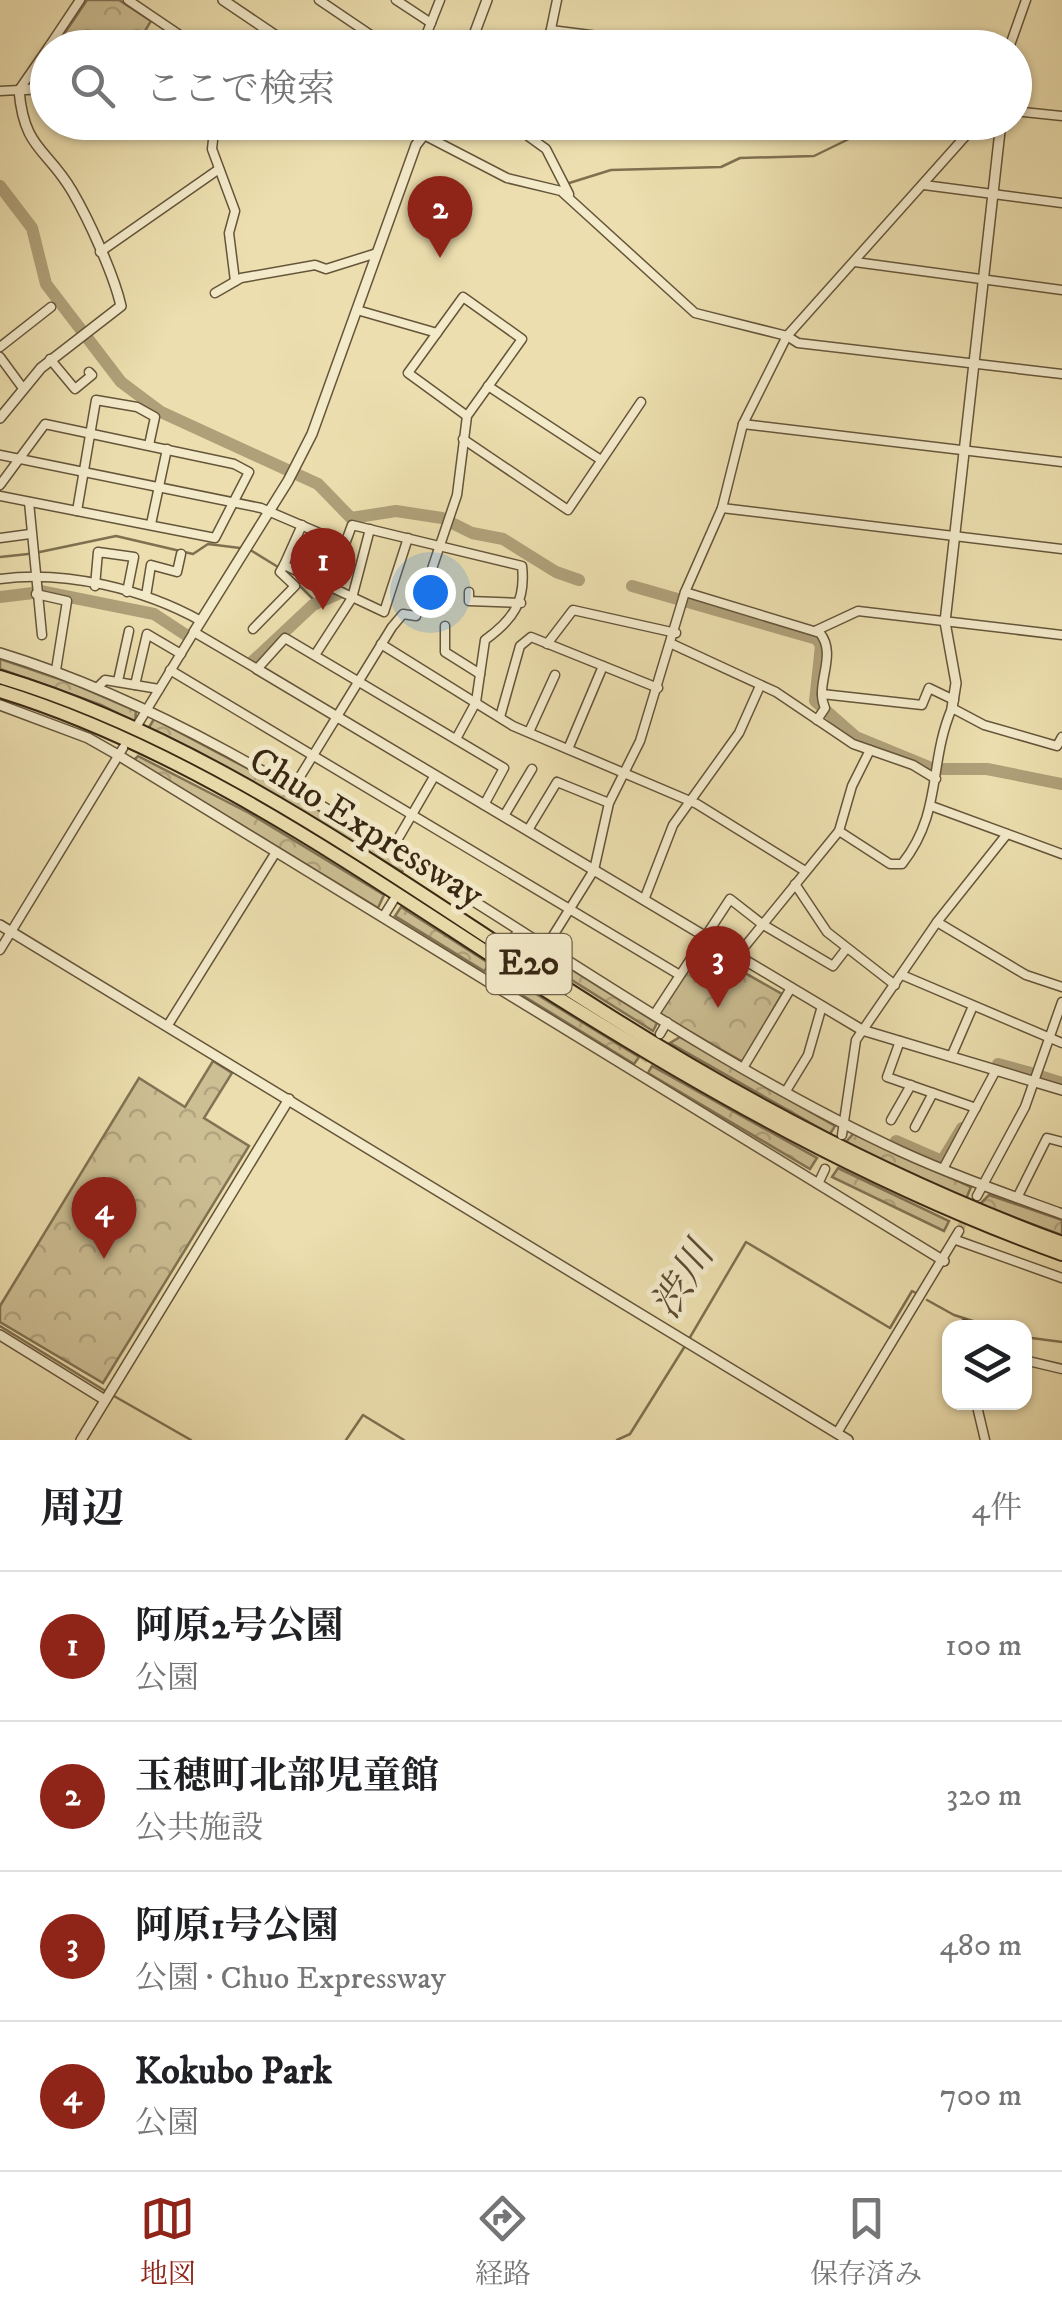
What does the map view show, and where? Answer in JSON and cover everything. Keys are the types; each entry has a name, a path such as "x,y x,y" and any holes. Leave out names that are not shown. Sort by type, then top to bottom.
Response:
{"highway":[{"name":"Chuo Expressway","path":"0,678 95,713 253,791 622,1023 817,1136 1062,1250"},
{"name":"Chuo Expressway","path":"0,691 106,731 249,804 598,1023 812,1146 901,1190 1062,1250"}],"street":[{"path":"60,30 80,0"},
{"path":"128,0 173,30"},
{"path":"224,0 268,30"},
{"path":"319,0 363,30"},
{"path":"396,0 431,23"},
{"path":"428,30 440,0"},
{"path":"476,30 488,0"},
{"path":"551,30 557,0"},
{"path":"1015,30 1026,0"},
{"path":"30,74 19,90 30,137"},
{"path":"0,92 30,89"},
{"path":"1032,113 1062,116"},
{"path":"0,418 50,359 121,306 70,187 31,140"},
{"path":"213,140 212,149 235,211 229,233 234,281"},
{"path":"138,724 297,463 420,140"},
{"path":"434,140 507,178 549,185 572,198 695,313 798,342 1062,374"},
{"path":"534,140 546,149 572,198"},
{"path":"546,947 594,870 609,803 658,688 684,596 722,508 744,424 787,336 963,140"},
{"path":"839,831 898,866 911,853 934,807 939,739 956,682 945,622 999,140"},
{"path":"99,253 219,169"},
{"path":"924,185 1062,203"},
{"path":"214,293 234,281 316,266 326,269 377,253"},
{"path":"855,262 1062,290"},
{"path":"294,788 381,644 404,614 418,610 457,495 467,416 522,339 463,296 408,373 467,416"},
{"path":"0,347 51,307"},
{"path":"357,310 436,334"},
{"path":"0,357 22,388"},
{"path":"50,359 76,389 92,375 89,372"},
{"path":"488,386 602,460"},
{"path":"76,511 96,400 136,407 156,417 149,445"},
{"path":"463,439 568,510 640,402"},
{"path":"0,485 45,424 234,464 250,472 216,538 0,496"},
{"path":"744,424 1062,462"},
{"path":"151,524 167,449"},
{"path":"0,455 84,468 269,512 345,544 352,525 522,566 521,603 504,626 484,640 476,702 456,739"},
{"path":"29,502 33,574 42,635"},
{"path":"722,508 1062,548"},
{"path":"253,628 295,586 280,572 302,526"},
{"path":"316,655 352,598 370,529"},
{"path":"0,538 30,534"},
{"path":"311,581 332,538"},
{"path":"284,565 384,612 408,538"},
{"path":"95,586 98,552 134,557 127,592"},
{"path":"174,586 181,554"},
{"path":"146,596 151,565 177,572"},
{"path":"0,579 33,574 127,592 146,596 201,621"},
{"path":"469,592 470,600 521,603"},
{"path":"36,594 67,601 56,670"},
{"path":"684,596 814,630 828,647 822,694 825,708 817,719"},
{"path":"548,644 574,610 676,633"},
{"path":"814,630 858,612 1062,635"},
{"path":"445,626 445,652 480,674"},
{"path":"118,681 129,631"},
{"path":"194,632 862,1030 1062,1090"},
{"path":"135,684 147,634 181,654"},
{"path":"500,717 520,646 531,637 658,688"},
{"path":"257,669 285,638 360,680 505,770 484,804"},
{"path":"381,644 529,732 690,800 805,871"},
{"path":"672,644 760,686 853,744 913,765 936,779"},
{"path":"0,653 98,687 294,788 654,1015 847,1124 984,1186 1062,1214"},
{"path":"568,748 603,666"},
{"path":"170,670 678,974"},
{"path":"529,732 555,675"},
{"path":"98,687 105,680 159,689"},
{"path":"644,900 673,824 739,733 760,686"},
{"path":"822,694 922,705 929,688 984,725 1057,746 1062,737"},
{"path":"0,705 120,752 276,852 944,1260"},
{"path":"737,956 839,831 852,786 870,750"},
{"path":"0,950 120,752"},
{"path":"504,816 532,769"},
{"path":"392,849 435,775"},
{"path":"528,830 557,782 609,803"},
{"path":"934,807 1062,854"},
{"path":"842,1134 847,1124 850,1072 862,1030 936,922 1007,834"},
{"path":"168,1025 276,852"},
{"path":"408,878 417,865"},
{"path":"795,884 827,932 895,985"},
{"path":"654,1015 730,898 762,924 834,966 846,950"},
{"path":"383,917 393,901"},
{"path":"936,922 1026,975 1062,987"},
{"path":"0,925 834,1436 848,1440"},
{"path":"512,940 519,930"},
{"path":"484,980 493,968"},
{"path":"902,975 1062,1043"},
{"path":"743,1068 791,988"},
{"path":"977,1196 1035,1082 1062,1002"},
{"path":"786,1091 808,1055 822,1006"},
{"path":"951,1057 973,1006"},
{"path":"660,1034 667,1022"},
{"path":"900,1041 887,1077 976,1108"},
{"path":"636,1072 643,1060"},
{"path":"944,1169 996,1070"},
{"path":"892,1120 911,1086"},
{"path":"915,1128 933,1093"},
{"path":"81,1440 289,1099"},
{"path":"1017,1198 1047,1138 1062,1142"},
{"path":"818,1184 826,1169"},
{"path":"834,1436 958,1235 1061,1276"},
{"path":"0,1335 108,1395"},
{"path":"1032,1362 1062,1369"},
{"path":"978,1410 985,1440"}],"green space":[{"path":"87,0 119,0 151,21 146,30 67,30"},
{"path":"0,659 74,684 136,711 135,722 101,705 0,669"},
{"path":"154,719 260,775 407,864 402,872 252,782 148,729"},
{"path":"138,756 249,813 384,895 378,908 134,760"},
{"path":"401,907 490,964 484,971 395,916"},
{"path":"526,941 657,1023 653,1031 516,945"},
{"path":"699,947 782,994 743,1062 659,1014"},
{"path":"500,972 639,1057 634,1064 496,979"},
{"path":"680,1037 835,1126 830,1134 670,1043"},
{"path":"213,1061 232,1073 204,1118 249,1146 103,1383 0,1322 0,1306 139,1078 185,1107"},
{"path":"652,1066 817,1158 810,1169 648,1073"},
{"path":"854,1133 971,1187 966,1199 845,1143"},
{"path":"838,1168 949,1221 944,1231 832,1177"},
{"path":"989,1195 1062,1220 1062,1235 979,1205"}],"waterway":[{"path":"566,184 611,170 721,167 740,158 814,156 847,140"},
{"path":"0,186 32,228 46,284 121,382 161,412 318,484 351,518 396,511 442,518 472,533 503,539 556,572 579,580"},
{"path":"35,553 116,536 193,554 208,544 240,548"},
{"path":"252,551 278,567"},
{"path":"0,557 28,554"},
{"path":"287,573 317,603"},
{"path":"632,586 817,639 821,646 815,701 856,737 934,769 987,769 1062,784"},
{"path":"40,591 154,614 186,635"},
{"path":"0,597 33,593"},
{"path":"252,662 313,605 338,594"},
{"name":"渋川","path":"998,1064 1031,1073"},
{"name":"渋川","path":"1043,1077 1062,1083"},
{"name":"渋川","path":"896,1141 942,1161 962,1128"},
{"name":"渋川","path":"689,1339 746,1242 890,1328 912,1291 916,1293"},
{"path":"927,1300 970,1320"},
{"name":"渋川","path":"0,1326 107,1392"},
{"path":"1032,1338 1062,1342"},
{"name":"渋川","path":"617,1440 630,1434 685,1346"},
{"name":"渋川","path":"114,1396 191,1440"},
{"name":"渋川","path":"346,1440 363,1415 404,1440"}],"tunnel":[{"path":"643,1061 660,1034"},
{"path":"959,1231 977,1196"}],"place":[{"name":"玉穂町北部児童館","path":"440,258"},
{"name":"阿原2号公園","path":"323,610"},
{"name":"阿原1号公園","path":"718,1008"},
{"name":"Kokubo Park","path":"104,1259"}]}
